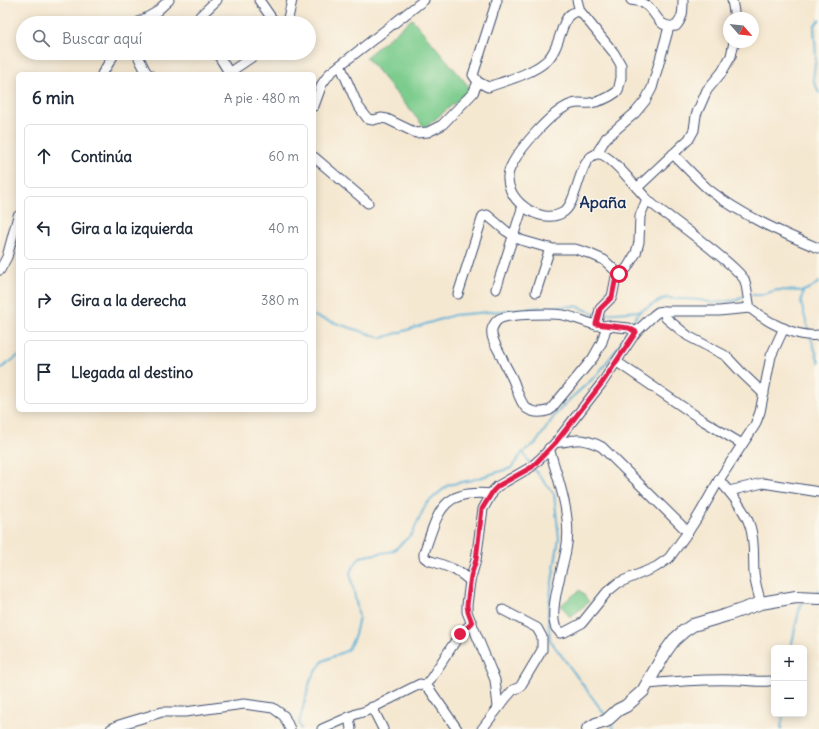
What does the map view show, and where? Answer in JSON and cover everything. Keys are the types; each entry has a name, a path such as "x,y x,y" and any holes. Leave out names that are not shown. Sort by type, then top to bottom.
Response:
{"main road":[{"path":"592,726 606,720 618,710 626,706 643,691 666,651 674,640 684,631 693,626 761,603 796,597 819,598"}],"street":[{"path":"150,16 169,0"},
{"path":"200,16 217,0"},
{"path":"259,0 270,16"},
{"path":"289,16 292,0"},
{"path":"316,100 322,84 330,73 424,0"},
{"path":"497,0 473,75 478,82 488,87 523,74 545,62 554,52 565,21 570,14 580,11"},
{"path":"577,0 580,11 614,53 621,65 621,78 618,91 609,98 592,103 573,104 560,110 539,129 516,158 509,172 508,182 511,191 523,206 534,214 547,216 560,214 569,209 588,159 597,154 606,138 645,101 652,88 669,27"},
{"path":"631,0 646,4 663,25 669,27 676,26 680,20 683,13 683,0"},
{"path":"732,0 734,12"},
{"path":"637,188 689,139 694,130 696,115 707,90 722,72 731,56 733,48"},
{"path":"103,72 111,60"},
{"path":"140,60 146,72"},
{"path":"221,60 228,72"},
{"path":"232,72 248,60"},
{"path":"340,65 358,106 368,119 387,119 412,131 420,133 428,132 442,125 473,93 478,82"},
{"path":"597,154 603,155 613,162 647,199 733,266 745,281 750,308 764,319 784,328 811,336 819,335"},
{"path":"673,154 708,189 743,213 818,248"},
{"path":"316,160 368,203"},
{"path":"596,322 600,309 612,297 616,277 626,268 636,253 639,242 640,216 647,199"},
{"path":"496,289 523,206"},
{"path":"458,294 483,216 487,215 521,240 550,248 575,249 588,253 604,260 619,274"},
{"path":"0,270 7,257 16,223"},
{"path":"536,292 550,248"},
{"path":"498,707 495,680 472,623 467,605 470,582 476,560 482,509 498,486 532,467 556,442 617,362 636,332 658,312 719,311 750,308"},
{"path":"664,311 666,318 688,336 726,356 764,394"},
{"path":"607,325 602,342 593,358 550,410 540,412 526,408 520,399 492,334 493,327 500,319 511,316 554,314 629,328 636,332"},
{"path":"549,448 562,497 568,532 567,548 555,600 555,623 556,628 560,633 566,632 582,622 607,592 618,583 656,567 669,558 699,515 719,480 755,425 760,412 771,356 784,328"},
{"path":"617,362 702,420 742,444"},
{"path":"556,442 576,440 593,442 602,447 688,532"},
{"path":"719,480 729,491 745,514 750,527 753,541 756,582 761,603"},
{"path":"729,491 763,483 819,492"},
{"path":"470,582 458,571 428,560 424,557 424,553 438,514 444,505 455,496 483,492 492,494"},
{"path":"482,729 513,690 520,687 542,650 542,638 537,628 503,610"},
{"path":"426,686 460,634 472,623"},
{"path":"647,684 705,680 740,680 756,682 770,681"},
{"path":"322,729 420,684 426,686 438,700 457,729"},
{"path":"111,729 119,725 162,712 185,712 244,704 274,708 284,716 290,729"},
{"path":"372,707 383,729"},
{"path":"349,717 351,729"}],"green space":[{"path":"412,19 471,89 425,128 366,57"},
{"path":"580,590 589,602 570,617 561,605"}],"waterway":[{"path":"819,20 814,26 816,57 813,79 819,93"},
{"path":"751,295 761,295 777,290 803,291 811,288 819,282"},
{"path":"803,292 801,303 809,332"},
{"path":"630,326 640,311 665,298 700,300 713,303 737,300 745,296"},
{"path":"316,317 382,338 454,315 576,306 596,314"},
{"path":"602,314 640,311"},
{"path":"301,729 299,723 311,678 323,661 348,650 355,635 359,617 350,572 360,557 393,551 412,534 426,504 448,485 472,480 511,468 523,452 536,443 555,415 570,399 597,375 619,346 627,332"},
{"path":"811,338 819,362"},
{"path":"0,369 16,357"},
{"path":"523,452 530,464"},
{"path":"534,469 554,494 559,538 548,614 550,640 606,716"},
{"path":"816,593 819,590"},
{"path":"792,645 800,606 803,603"},
{"path":"781,729 783,717"},
{"path":"611,723 613,729"}],"district":[{"name":"Apaña","path":"603,202"}],"route":[{"path":"460,634 472,623 467,605 471,576 476,560 482,509 493,491 498,486 532,467 556,442 584,404 602,383 636,332 629,328 596,324 600,309 612,297 616,277 619,274"}]}
